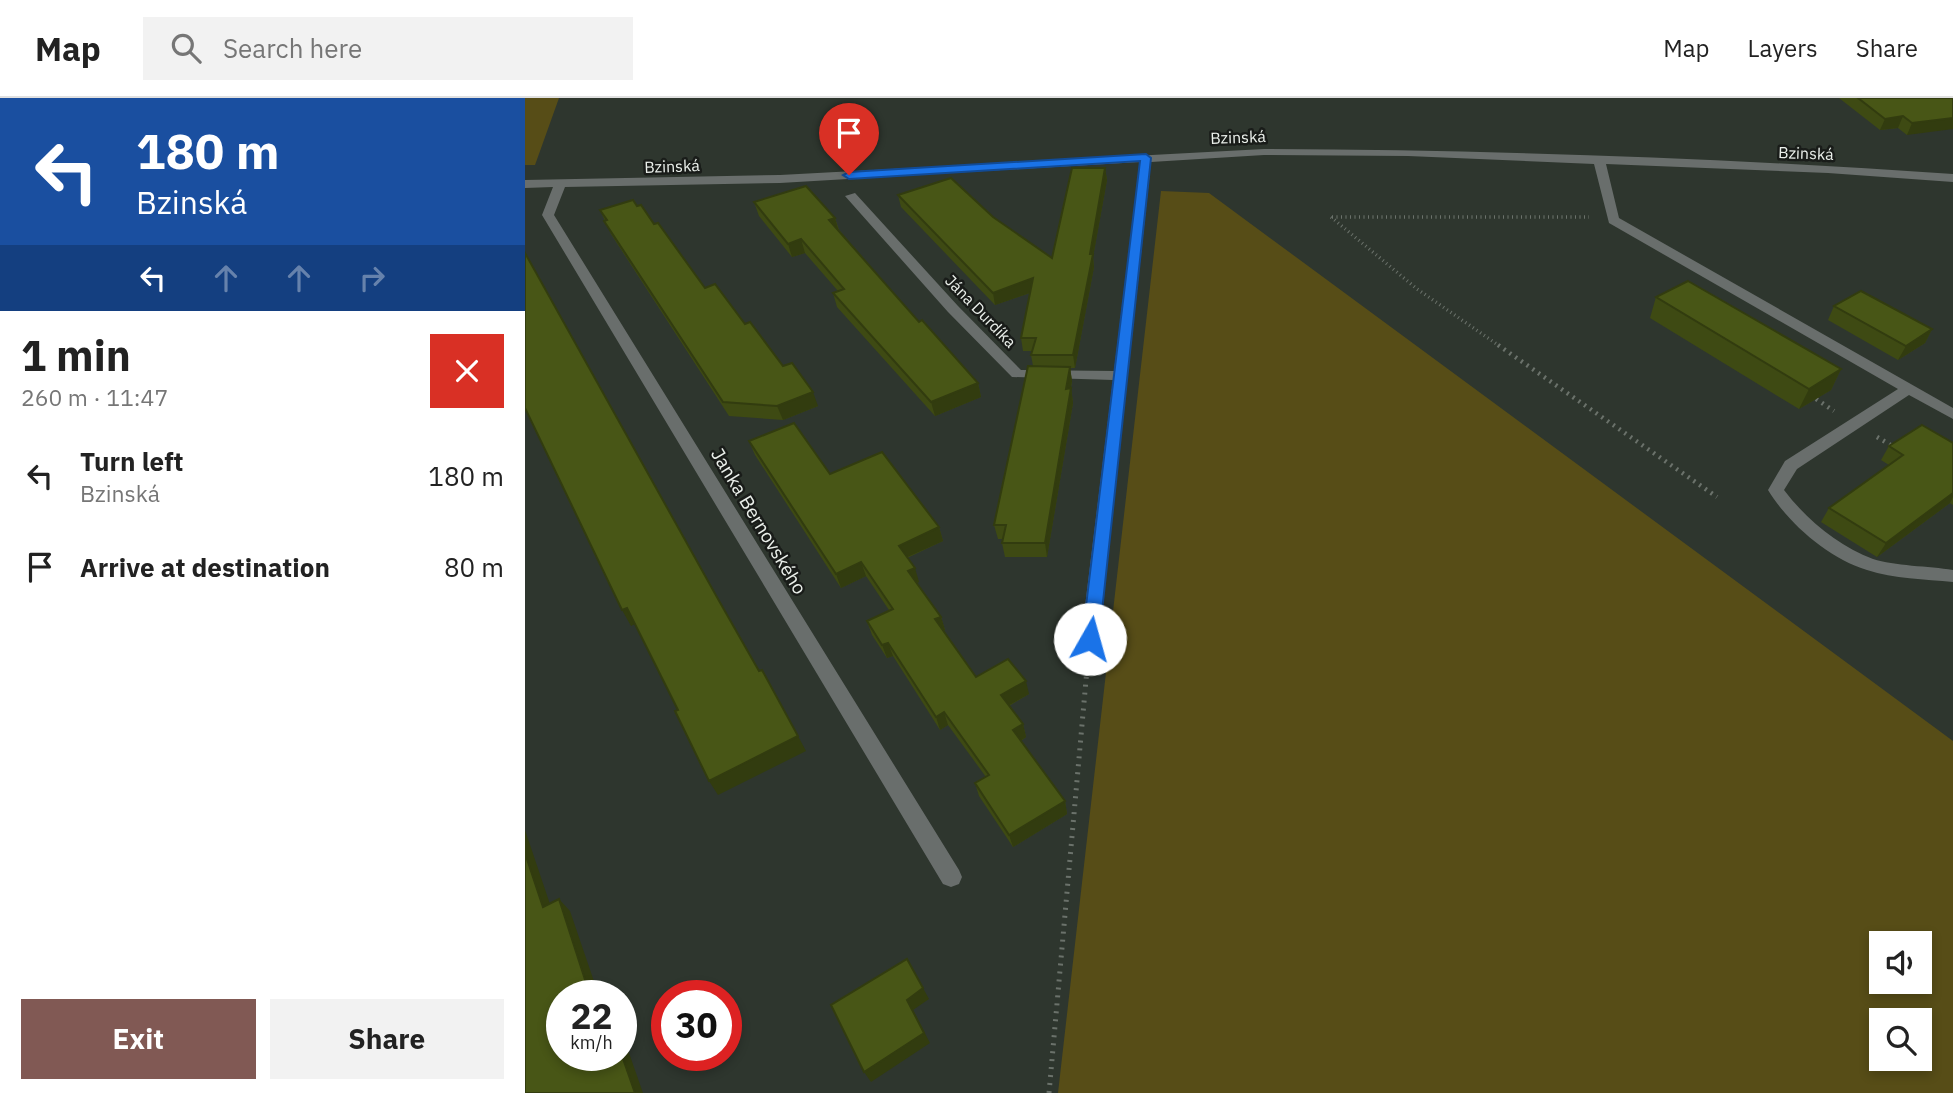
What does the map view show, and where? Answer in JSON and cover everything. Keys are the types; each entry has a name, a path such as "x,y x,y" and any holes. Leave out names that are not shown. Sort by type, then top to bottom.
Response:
{"street":[{"name":"Bzinská","path":"525,184 793,178 1264,152 1408,153 1828,169 1953,178"},
{"path":"1090,639 1146,158"},
{"path":"1599,161 1611,217 1953,414"},
{"name":"Janka Bernovského","path":"561,183 548,215 951,877"},
{"name":"Jána Durdíka","path":"851,196 953,309 1017,374 1120,376"},
{"path":"1909,389 1791,465 1776,491 1795,516 1831,544 1870,565 1953,576"}],"path":[{"path":"1611,217 1331,217 1417,289 1717,498"},
{"path":"1049,1093 1090,639"}],"shaded area":[{"path":"525,98 559,98 535,165 525,165"},
{"path":"1161,191 1209,193 1953,741 1953,1093 1058,1093"}],"building":[{"path":"1858,98 1953,98 1953,118 1912,123 1903,116 1885,119"},
{"path":"1072,168 1105,168 1090,254 1093,254 1073,355 1031,355 1036,338 1021,338 1033,278 993,293 898,195 951,178 993,217 1052,258"},
{"path":"806,186 835,218 829,220 919,322 922,320 978,383 931,402 833,293 844,289 801,239 788,244 754,202"},
{"path":"633,200 637,206 641,205 654,224 658,223 705,288 715,284 745,324 750,322 783,366 792,363 813,392 777,406 723,402 604,221 607,220 600,210"},
{"path":"525,253 718,599 759,671 762,670 798,736 709,781 675,711 678,710 627,608 622,610 525,408"},
{"path":"1688,281 1841,369 1809,389 1656,297"},
{"path":"1861,291 1932,329 1906,346 1834,306"},
{"path":"1028,366 1070,367 1066,389 1071,388 1045,543 1002,543 1006,525 994,525"},
{"path":"794,423 830,474 882,452 939,527 899,546 915,568 908,571 941,617 935,619 976,677 1008,659 1026,681 1001,695 1023,724 1013,730 1065,801 1009,835 975,783 989,775 944,712 936,717 888,643 882,645 867,621 893,609 861,562 836,574 749,441"},
{"path":"1922,425 1953,443 1953,493 1886,543 1829,508 1903,455 1889,446"},
{"path":"525,853 543,907 559,899 585,980 546,980 546,1071 627,1071 635,1093 525,1093"},
{"path":"907,959 923,988 907,1000 924,1033 864,1072 831,1005"}],"route":[{"path":"849,175 1146,158 1090,639"}]}
